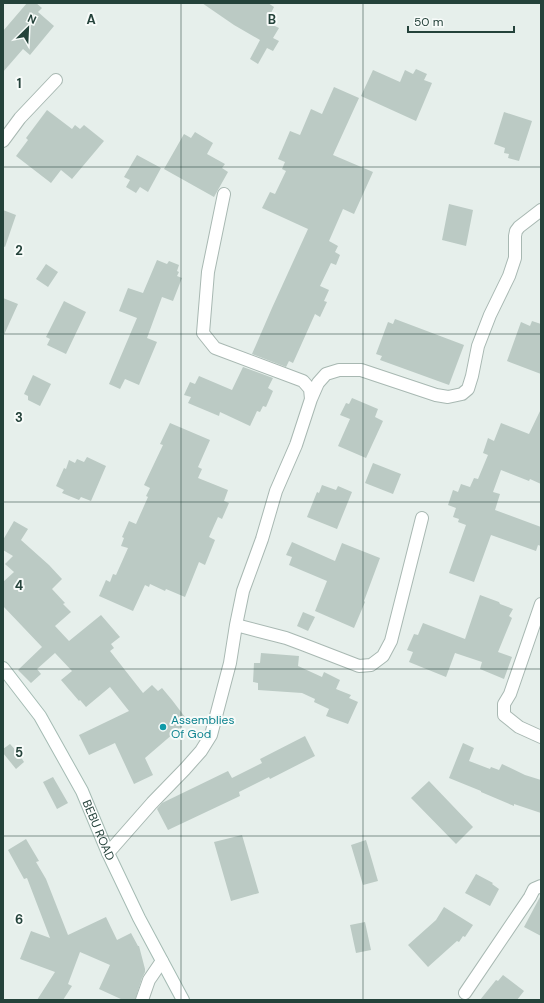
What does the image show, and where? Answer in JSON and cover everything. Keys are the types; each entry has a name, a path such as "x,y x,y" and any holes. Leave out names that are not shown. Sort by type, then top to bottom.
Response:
{"street":[{"path":"3,141 20,118 56,80"},
{"path":"224,194 208,272 203,333 215,348 302,381 310,389 311,399"},
{"path":"108,853 152,803 186,769 201,751 211,735 230,663 243,591 262,539 276,491 296,445 311,399 318,383 326,374 339,370 361,370 436,395 448,397 462,394 468,389 478,346 490,315 509,276 514,258 516,231 541,210"},
{"path":"236,625 302,644 359,666 371,665 383,656 391,641 422,518"},
{"path":"541,604 510,694 504,704 504,715 519,727 541,738"},
{"name":"BEBU ROAD","path":"3,668 40,716 82,791 108,853 139,918 183,1000"},
{"path":"465,993 534,889 541,886"},
{"path":"142,1000 149,980 162,961"}],"building":[{"path":"27,3 36,3 42,8 38,12 54,26 30,55 23,49 3,72 3,31"},
{"path":"202,3 268,3 274,7 270,15 276,19 273,25 279,28 273,38 279,41 273,51 267,48 258,64 250,59 260,40 234,25"},
{"path":"416,69 427,74 424,80 432,83 416,121 361,96 373,70 400,82 405,70 413,74"},
{"path":"334,87 359,98 333,155 373,172 354,214 343,209 329,241 338,246 335,252 340,255 336,265 331,263 320,286 329,290 324,301 327,302 320,317 315,314 293,363 289,361 286,367 252,354 308,229 262,208 270,192 275,194 286,171 282,169 285,162 278,159 290,131 300,135 311,109 322,114"},
{"path":"47,110 72,129 75,125 80,129 84,125 104,141 72,179 61,170 51,183 16,156 28,140 26,138"},
{"path":"504,112 532,121 519,161 508,158 509,154 504,153 505,148 494,144"},
{"path":"195,132 213,143 207,154 225,164 222,168 228,172 214,197 164,169 184,134 191,138"},
{"path":"137,155 161,168 148,192 140,187 136,193 126,187 130,180 124,177"},
{"path":"449,204 473,210 466,246 442,240"},
{"path":"3,210 16,215 5,247 3,246"},
{"path":"157,260 167,264 169,261 179,265 177,271 179,272 177,276 182,278 173,301 162,297 147,338 157,342 139,385 125,379 120,389 109,384 137,318 119,311 128,288 143,293"},
{"path":"46,264 58,272 48,287 36,279"},
{"path":"3,298 18,304 3,337"},
{"path":"64,301 86,312 66,354 47,345 50,339 46,337"},
{"path":"395,319 464,345 449,385 380,360 382,356 376,354 388,322 393,324"},
{"path":"532,321 541,324 541,374 507,361 521,322 530,326"},
{"path":"243,367 273,378 268,388 273,391 266,407 263,406 260,412 257,411 250,426 220,412 219,416 188,403 191,397 184,395 190,382 195,384 199,376 232,390"},
{"path":"33,375 51,384 40,406 28,400 28,396 24,394"},
{"path":"352,398 378,409 375,417 383,421 366,458 338,446 350,419 340,415 346,403 349,404"},
{"path":"541,409 541,484 501,470 493,492 500,494 495,510 541,527 541,546 538,545 536,551 491,535 474,582 449,573 466,525 458,522 459,519 453,517 456,508 448,505 453,490 458,492 461,484 470,487 474,478 478,479 488,455 483,453 488,438 494,441 501,423 529,434"},
{"path":"170,423 210,440 198,467 202,469 198,478 228,490 224,501 229,503 222,519 218,517 209,537 215,540 205,565 199,562 185,597 166,589 165,591 150,584 149,587 145,585 133,611 99,596 106,580 110,582 113,574 116,575 128,548 121,546 124,538 122,537 129,521 136,524 148,497 146,496 150,488 144,485 163,445 160,444"},
{"path":"87,457 106,466 91,501 81,497 79,500 62,493 64,490 56,486 64,468 66,469 69,460 75,463 77,459 84,462"},
{"path":"373,463 401,474 393,494 365,483"},
{"path":"322,485 336,490 338,486 352,492 337,529 307,517 317,492 319,493"},
{"path":"14,521 28,529 21,540 62,579 52,589 71,612 55,626 69,641 101,615 120,637 111,644 114,648 110,651 143,693 152,685 158,691 162,688 188,721 145,758 153,775 134,784 115,743 89,755 79,735 129,711 110,687 86,707 61,680 72,671 55,653 37,669 41,674 31,683 18,670 42,647 3,606 3,582 14,572 5,564 13,556 3,550 3,540"},
{"path":"292,542 335,561 342,543 380,558 364,601 365,602 354,628 315,611 327,581 289,565 292,557 286,555"},
{"path":"480,595 513,609 509,616 512,618 498,652 512,657 504,679 480,669 482,662 455,653 446,677 409,662 413,652 407,650 414,634 418,635 423,623 465,639"},
{"path":"303,612 315,617 308,631 297,626"},
{"path":"261,653 299,656 298,666 322,677 324,672 340,680 336,689 351,695 349,698 358,702 348,724 326,716 329,709 314,702 315,699 302,693 258,690 258,683 253,682 254,663 260,663"},
{"path":"305,736 315,756 270,779 269,777 239,792 240,796 168,830 157,809 162,803 228,771 232,778 262,763 260,759"},
{"path":"463,743 474,748 469,761 490,769 491,767 499,770 502,764 525,775 541,780 541,813 514,804 514,806 449,778"},
{"path":"10,744 24,762 16,769 3,753 3,749"},
{"path":"53,777 68,803 57,809 43,782"},
{"path":"429,781 473,827 456,844 411,798"},
{"path":"242,835 259,893 231,901 214,842"},
{"path":"26,839 39,861 36,862 46,879 68,935 106,917 117,940 131,933 139,946 145,969 135,1000 123,1000 99,989 110,965 80,952 68,984 72,986 63,1000 37,1000 55,972 20,959 31,931 50,938 27,878 24,879 8,850"},
{"path":"366,840 378,881 363,885 351,845"},
{"path":"476,874 493,883 492,884 499,889 490,906 465,893"},
{"path":"541,895 541,936 524,927"},
{"path":"444,907 473,925 465,937 463,936 459,942 457,941 428,967 408,945 436,920"},
{"path":"365,922 371,950 356,953 350,925"},
{"path":"503,975 524,991 517,1000 480,1000 496,980 498,981"}],"place":[{"name":"Assemblies Of God","path":"163,727"}]}
